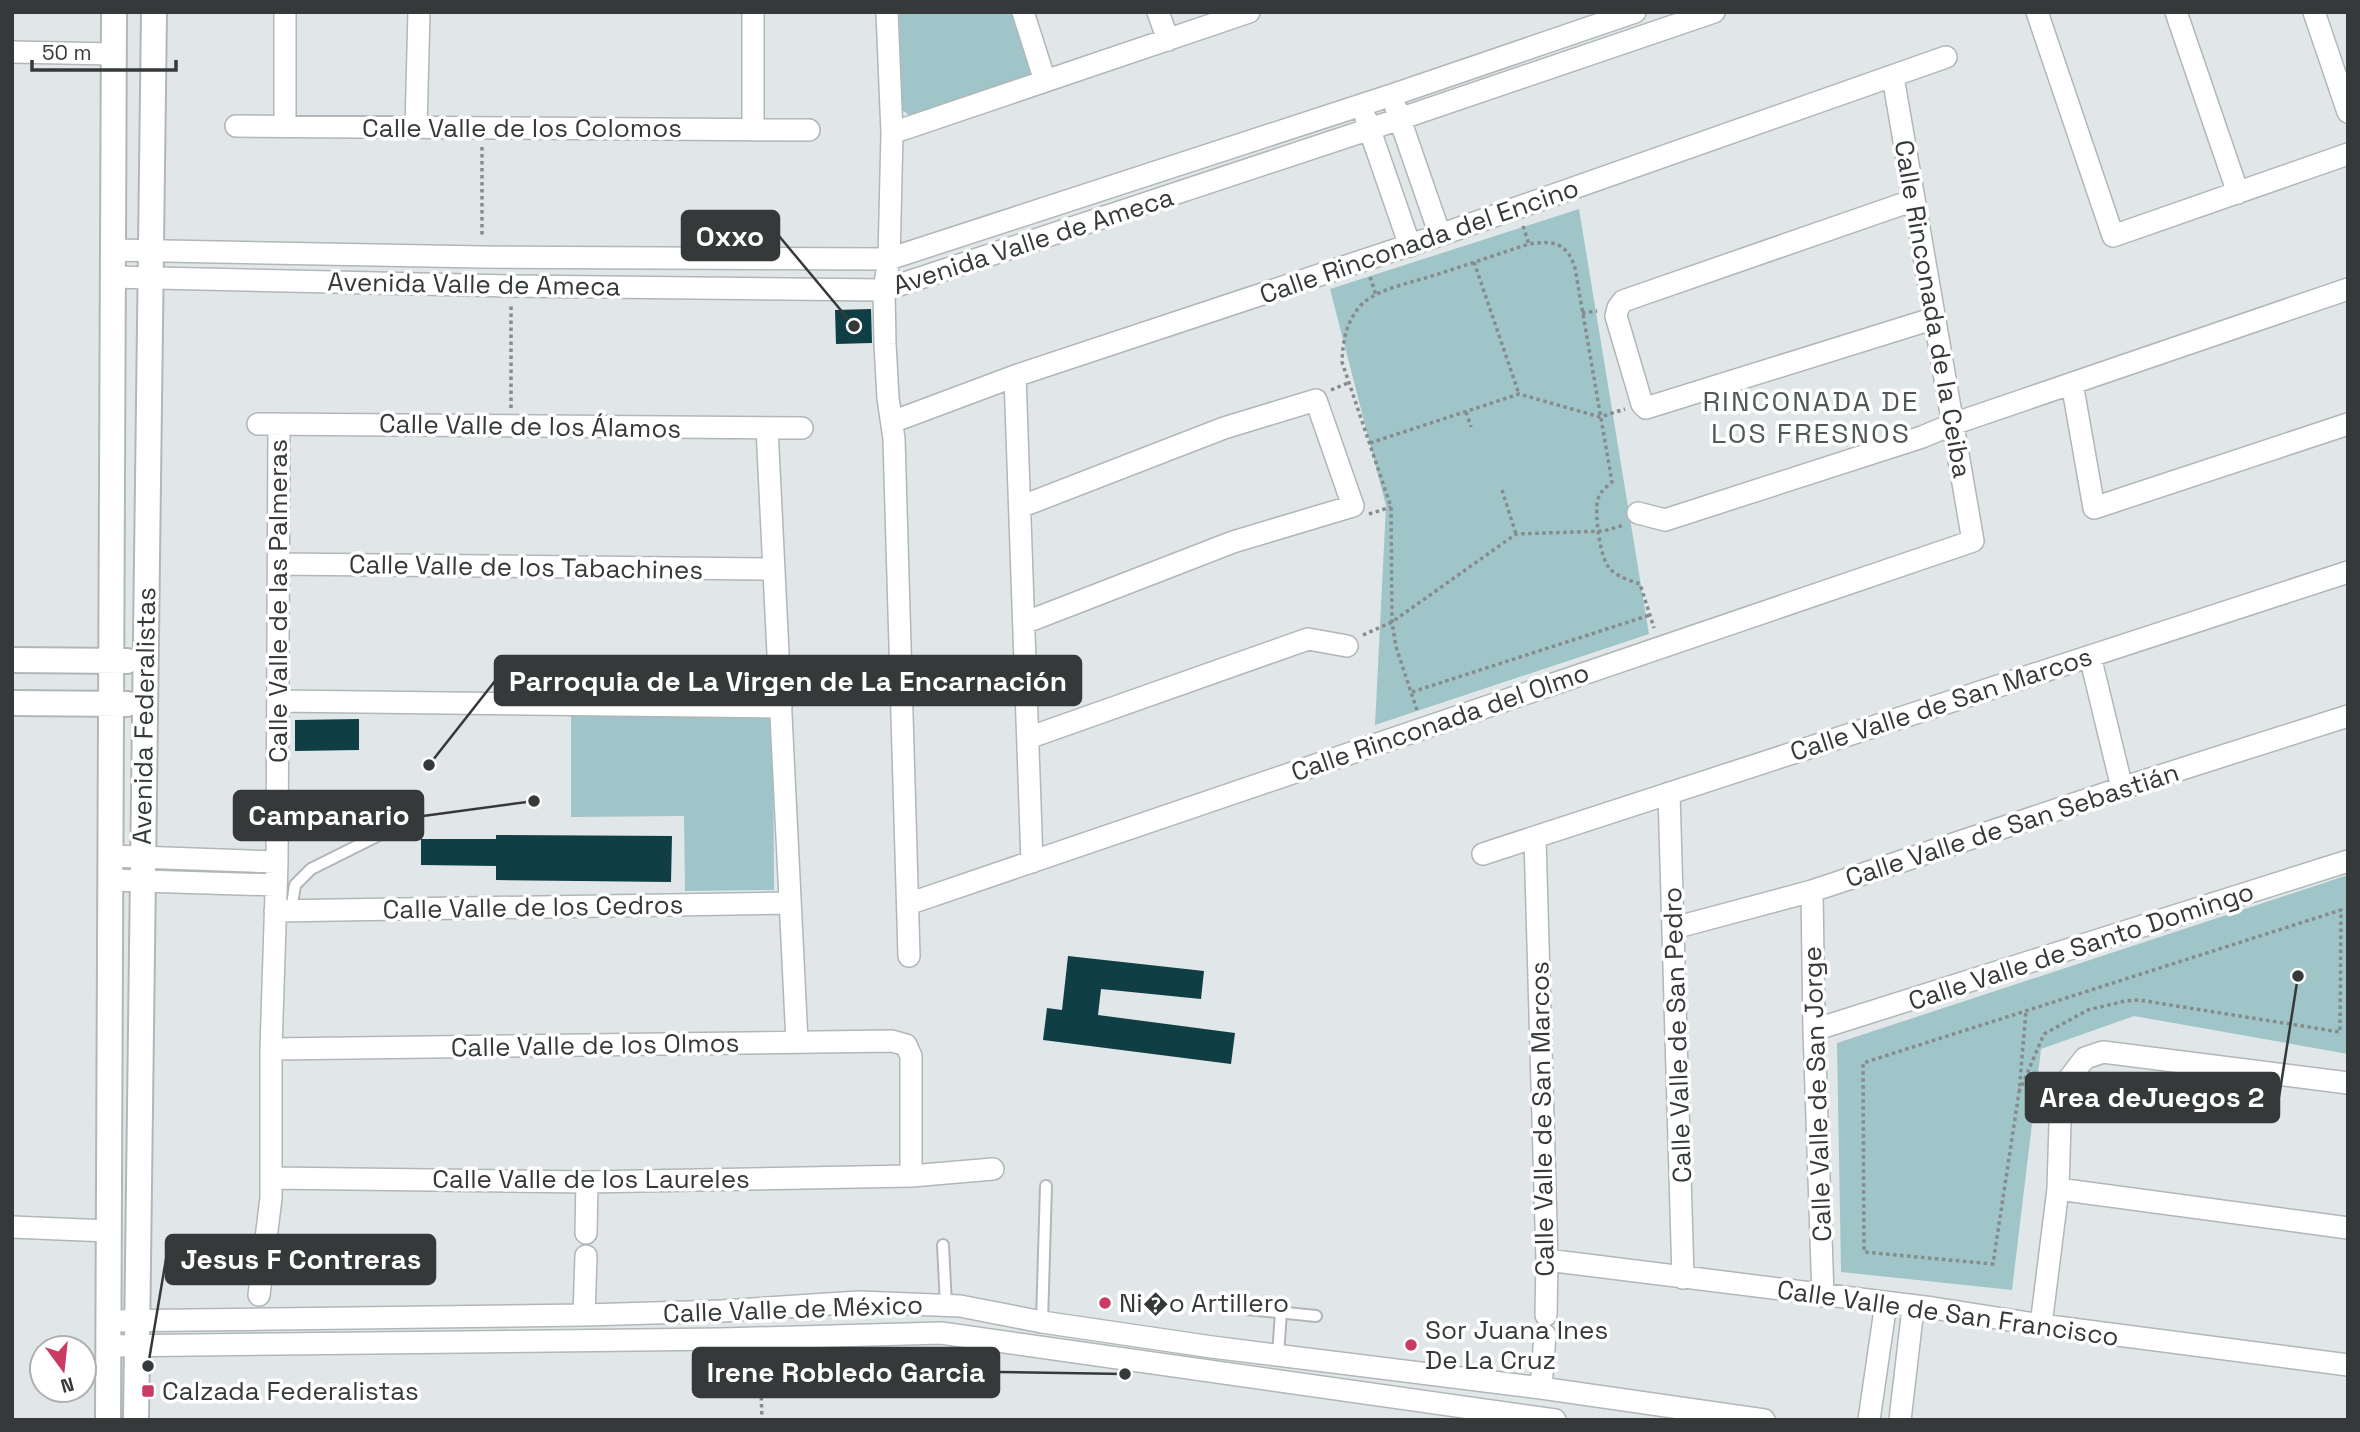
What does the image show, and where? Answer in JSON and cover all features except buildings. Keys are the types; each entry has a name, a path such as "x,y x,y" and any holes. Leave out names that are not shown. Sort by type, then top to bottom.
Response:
{"street":[{"name":"Avenida Federalistas","path":"108,1420 114,12"},
{"name":"Avenida Federalistas","path":"136,1420 154,12"},
{"path":"285,12 285,126"},
{"path":"416,127 419,12"},
{"path":"753,12 753,130"},
{"path":"887,12 892,133 889,259 884,290 888,397 895,453 909,956"},
{"path":"1023,12 1045,81"},
{"path":"1158,12 1168,40"},
{"path":"892,133 1249,12"},
{"name":"Avenida Valle de Ameca","path":"112,276 511,286 884,290 1631,41 1678,18 1714,12"},
{"path":"2037,12 2113,236 2348,154"},
{"path":"2176,12 2238,193"},
{"path":"2314,12 2348,112"},
{"path":"1626,14 1631,41"},
{"name":"Avenida Valle de Ameca","path":"113,250 482,257 889,259 1392,95 1626,14"},
{"path":"12,52 114,54"},
{"name":"Calle Rinconada del Encino","path":"892,422 1015,376 1410,246 1946,57"},
{"name":"Calle Rinconada de la Ceiba","path":"1893,77 1973,541"},
{"path":"1392,95 1440,235"},
{"path":"1361,105 1410,246"},
{"name":"Calle Valle de los Colomos","path":"236,126 809,130"},
{"path":"1914,200 1623,301 1616,316 1642,404 1646,408 1935,318"},
{"path":"1638,513 1665,520 1922,437 1953,424 2348,289"},
{"path":"1015,376 1032,862"},
{"path":"2072,383 2094,508 2348,424"},
{"path":"1020,507 1224,428 1316,400 1353,506 1233,542 1024,623"},
{"name":"Calle Valle de los Álamos","path":"268,424 802,428"},
{"name":"Calle Valle de las Palmeras","path":"259,1296 271,1188 271,1049 283,911 276,885 279,564 268,424"},
{"path":"767,428 797,1042"},
{"name":"Calle Rinconada del Olmo","path":"908,904 1973,541"},
{"name":"Calle Valle de los Tabachines","path":"279,564 774,569"},
{"name":"Calle Valle de San Marcos","path":"1483,854 2348,572"},
{"path":"1028,738 1308,639 1347,646"},
{"path":"2090,656 2122,788"},
{"path":"12,660 145,661"},
{"path":"278,701 781,707"},
{"path":"12,703 144,704"},
{"name":"Calle Valle de San Sebastián","path":"1674,928 1812,891 2348,716"},
{"name":"Calle Valle de San Pedro","path":"1669,793 1683,1278"},
{"name":"Calle Valle de San Marcos","path":"1535,838 1547,1260 1541,1388"},
{"name":"Calle Valle de Santo Domingo","path":"1814,1030 2348,861"},
{"path":"110,868 142,869 276,862"},
{"path":"142,869 276,885"},
{"name":"Calle Valle de San Jorge","path":"1812,891 1823,1296"},
{"name":"Calle Valle de los Cedros","path":"283,911 790,904"},
{"name":"Calle Valle de los Olmos","path":"271,1049 892,1041 906,1045 911,1056 911,1176"},
{"path":"2041,1325 2058,1189 2061,1090 2085,1058 2103,1052 2348,1083"},
{"name":"Calle Valle de los Laureles","path":"271,1188 911,1176 993,1169"},
{"path":"586,1233 587,1182"},
{"path":"2058,1189 2348,1228"},
{"path":"12,1227 108,1231"},
{"path":"584,1315 586,1256"},
{"name":"Calle Valle de San Francisco","path":"1547,1260 1913,1308 1933,1308 2041,1325 2348,1365"},
{"name":"Calle Valle de México","path":"108,1321 584,1315 722,1311 859,1302 946,1305 1042,1322 1278,1356 1541,1388 1764,1420"},
{"path":"1869,1420 1886,1303"},
{"path":"1900,1420 1913,1308"},
{"path":"722,1311 722,1339"},
{"name":"Calle Valle de México","path":"108,1346 722,1339 941,1333 1429,1411 1555,1420"},
{"path":"1429,1411 1435,1376"},
{"path":"1454,1413 1458,1378"}],"lane":[{"path":"283,911 295,885 311,869 399,825"},
{"path":"1042,1322 1046,1186"},
{"path":"943,1245 946,1305"},
{"path":"1247,1309 1316,1316"},
{"path":"1278,1356 1281,1312"}],"path":[{"path":"482,128 482,257"},
{"path":"1423,728 1396,647 1392,622 1391,507 1342,362 1343,342 1349,321 1362,304 1376,295 1529,244 1558,244 1570,253 1575,268 1612,482 1598,499 1603,554 1609,568 1640,584 1660,648"},
{"path":"1474,262 1519,394"},
{"path":"511,286 511,424"},
{"path":"1370,443 1519,394 1600,417 1642,404"},
{"path":"1466,412 1471,427"},
{"path":"1502,490 1516,534"},
{"path":"1347,646 1367,632 1392,622 1516,534 1599,531 1624,525 1638,513"},
{"path":"1412,692 1650,615"},
{"path":"2019,1092 2026,1011"},
{"path":"761,1338 762,1420"}],"shaded area":[{"path":"899,12 1019,12 1038,80 916,120 902,110"},
{"path":"1579,209 1649,634 1375,725 1386,506 1330,289"},
{"path":"773,712 774,890 685,891 684,816 571,817 571,713"},
{"path":"2348,875 2348,1054 2134,1016 2041,1049 2012,1290 1841,1272 1837,1043"}],"place":[{"name":"Oxxo","path":"854,326"},
{"name":"Parroquia de La Virgen de La Encarnación","path":"429,765"},
{"name":"Campanario","path":"534,801"},
{"name":"Area deJuegos 2","path":"2298,976"},
{"name":"Ni�o Artillero","path":"1105,1303"},
{"name":"Sor Juana Ines De La Cruz","path":"1411,1345"},
{"name":"Jesus F Contreras","path":"148,1366"},
{"name":"Irene Robledo Garcia","path":"1125,1374"},
{"name":"Calzada Federalistas","path":"148,1391"}],"district":[{"name":"RINCONADA DE LOS FRESNOS","path":"1811,417"}]}
